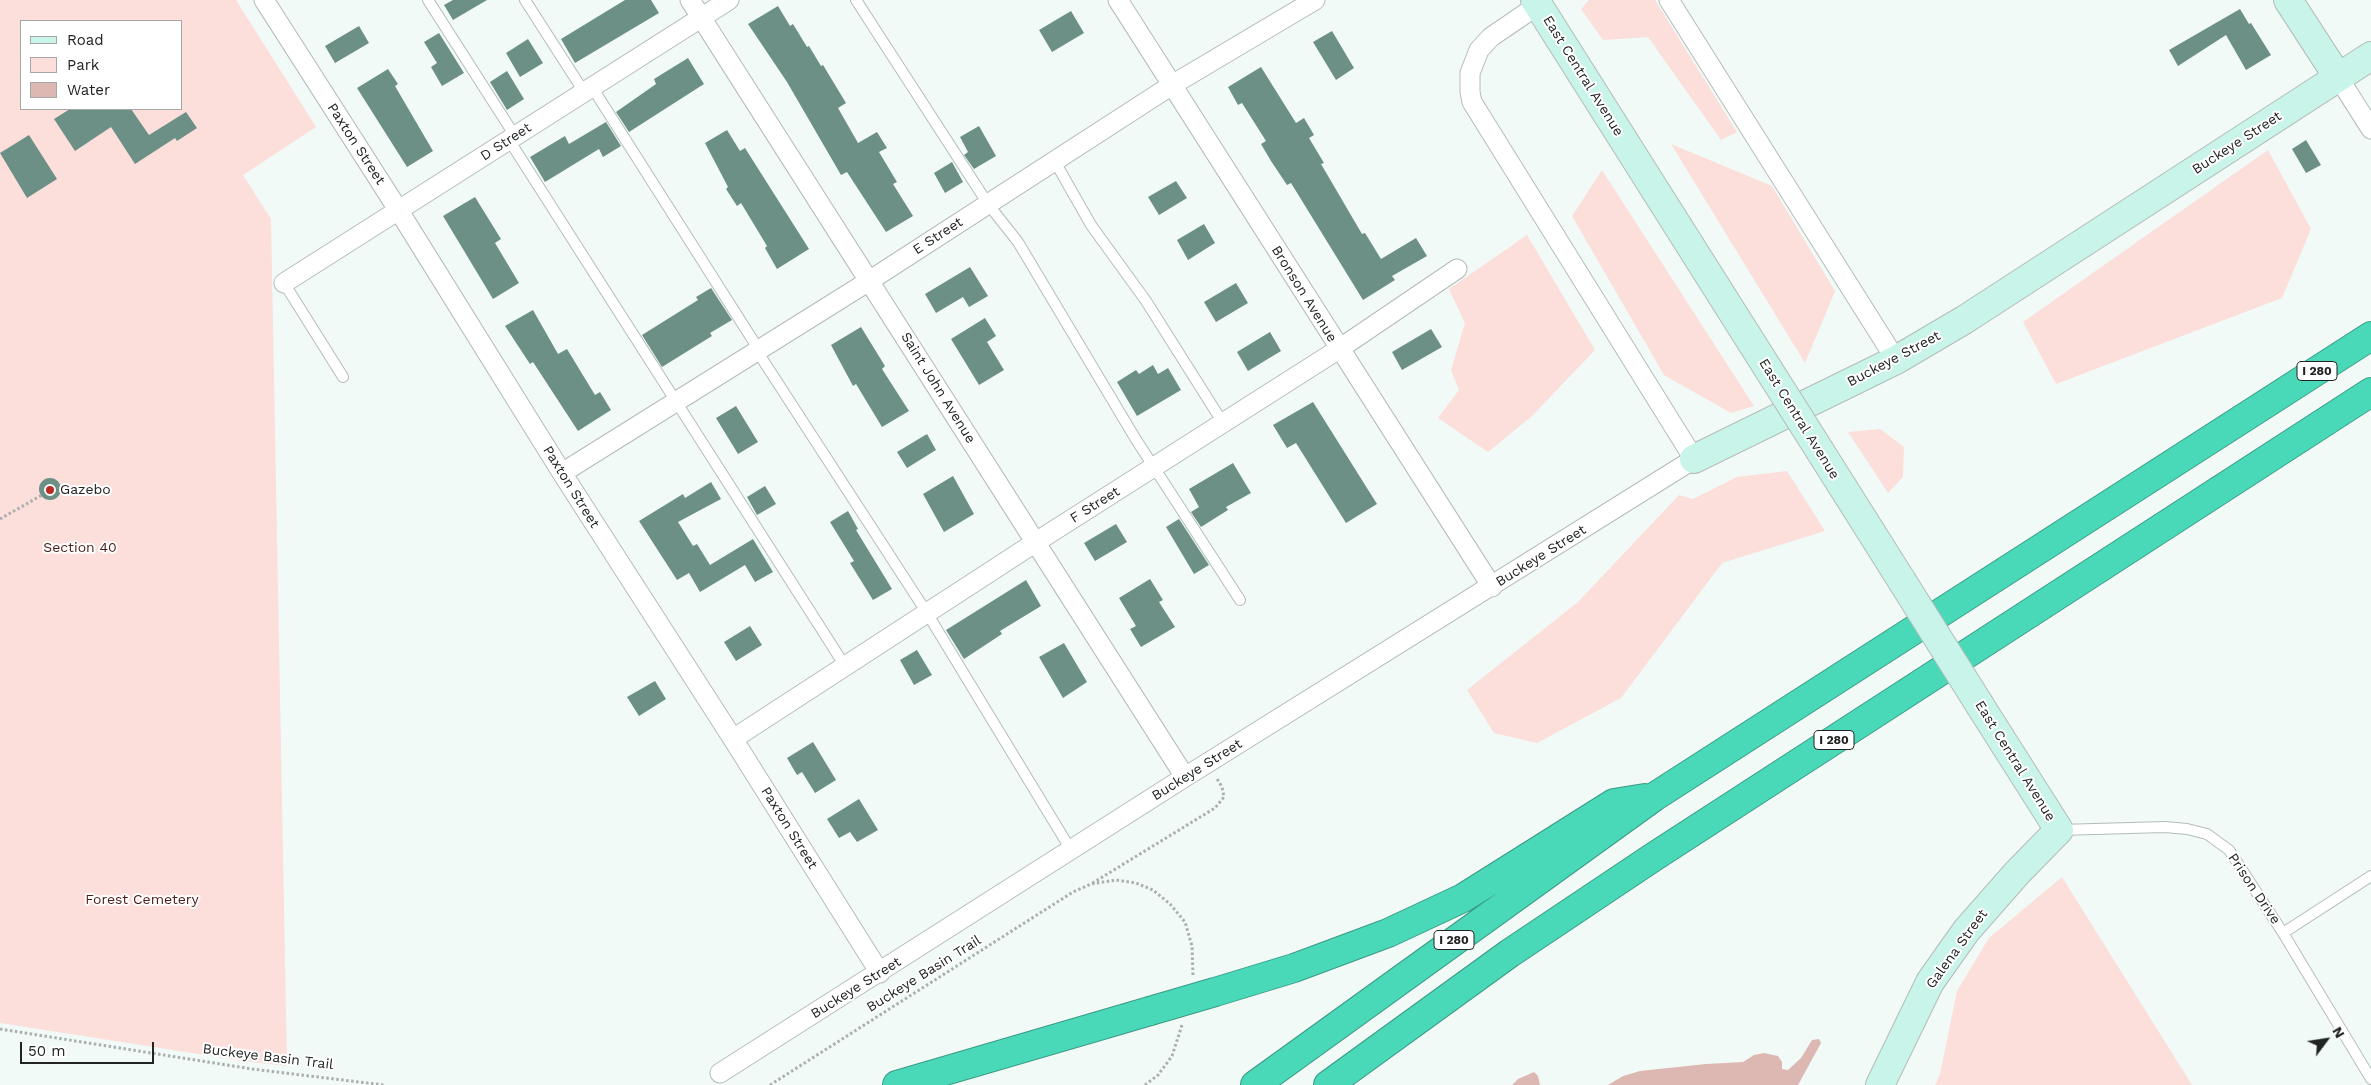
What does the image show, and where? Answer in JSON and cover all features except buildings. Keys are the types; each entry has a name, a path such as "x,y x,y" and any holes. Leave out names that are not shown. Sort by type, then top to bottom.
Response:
{"highway":[{"name":"I 280","path":"1255,1085 1654,797 2371,336"},
{"name":"I 280","path":"1328,1085 1510,953 1647,861 2371,392"},
{"path":"899,1084 1150,1011 1203,987 1294,968 1388,933 1463,898 1614,803 1654,797"}],"street":[{"name":"Paxton Street","path":"264,0 399,210 562,473 733,738 880,973"},
{"name":"Saint John Avenue","path":"690,0 1186,777"},
{"name":"D Street","path":"284,283 728,0"},
{"name":"Bronson Avenue","path":"1118,0 1492,587"},
{"name":"E Street","path":"562,473 869,281 1172,85 1315,0"},
{"path":"1670,0 1896,360"},
{"path":"2288,0 2371,129"},
{"name":"East Central Avenue","path":"1694,459 1472,102 1470,73 1479,50 1491,37 1541,3 1784,394 2059,830"},
{"name":"Buckeye Street","path":"720,1073 1186,777 1694,459 1896,360 1964,320 2371,56"},
{"name":"F Street","path":"733,738 1154,468 1456,270"},
{"name":"Galena Street","path":"1880,1085 1930,982 1966,931 2017,873 2059,830"}],"lane":[{"path":"525,0 588,90 927,613 1071,850"},
{"path":"856,0 988,204 1018,242 1154,468 1240,600"},
{"path":"433,2 512,138 676,401 845,666"},
{"path":"1054,160 1091,225 1146,301 1223,423"},
{"path":"284,283 344,378"},
{"name":"Prison Drive","path":"2059,830 2165,827 2187,829 2207,834 2229,850 2283,933 2370,1076"},
{"path":"2283,933 2371,876"}],"path":[{"path":"0,519 42,495"},
{"name":"Buckeye Basin Trail","path":"770,1085 1073,892 1091,884 1215,808 1224,797 1222,787 1208,764"},
{"name":"Buckeye Basin Trail","path":"1091,884 1116,880 1136,883 1153,890 1170,904 1185,922 1192,946 1194,967 1203,987"},
{"path":"1145,1085 1158,1075 1172,1056 1184,1018"},
{"name":"Buckeye Basin Trail","path":"0,1029 252,1069 384,1085"}],"green space":[{"name":"Forest Cemetery","path":"0,0 236,0 316,127 243,175 271,219 287,1066 243,1061 0,1023"},
{"path":"1589,0 1655,0 1737,132 1721,140 1648,37 1603,40 1581,9"},
{"path":"1671,144 1772,186 1835,291 1805,363"},
{"path":"2268,150 2311,229 2282,298 2056,384 2023,322"},
{"path":"1602,170 1754,406 1731,413 1664,375 1572,216"},
{"path":"1527,235 1595,350 1532,416 1488,452 1438,418 1459,390 1451,370 1465,323 1449,289"},
{"path":"1880,429 1904,447 1903,477 1888,493 1848,432"},
{"path":"1787,471 1825,531 1722,563 1621,698 1537,743 1494,733 1467,690 1578,602 1679,495 1693,499 1737,477"},
{"path":"2062,877 2192,1085 1935,1085 1940,1074 1957,991 1989,938"}],"water":[{"path":"1819,1039 1821,1043 1798,1085 1608,1085 1623,1076 1640,1071 1743,1062 1754,1055 1764,1053 1778,1056 1782,1062 1782,1069 1788,1070 1801,1058 1812,1040"},
{"path":"1534,1072 1538,1076 1540,1085 1512,1085 1518,1079"}],"place":[{"name":"Gazebo","path":"50,490"}],"park label":[{"name":"Section 40","path":"80,548"}]}
